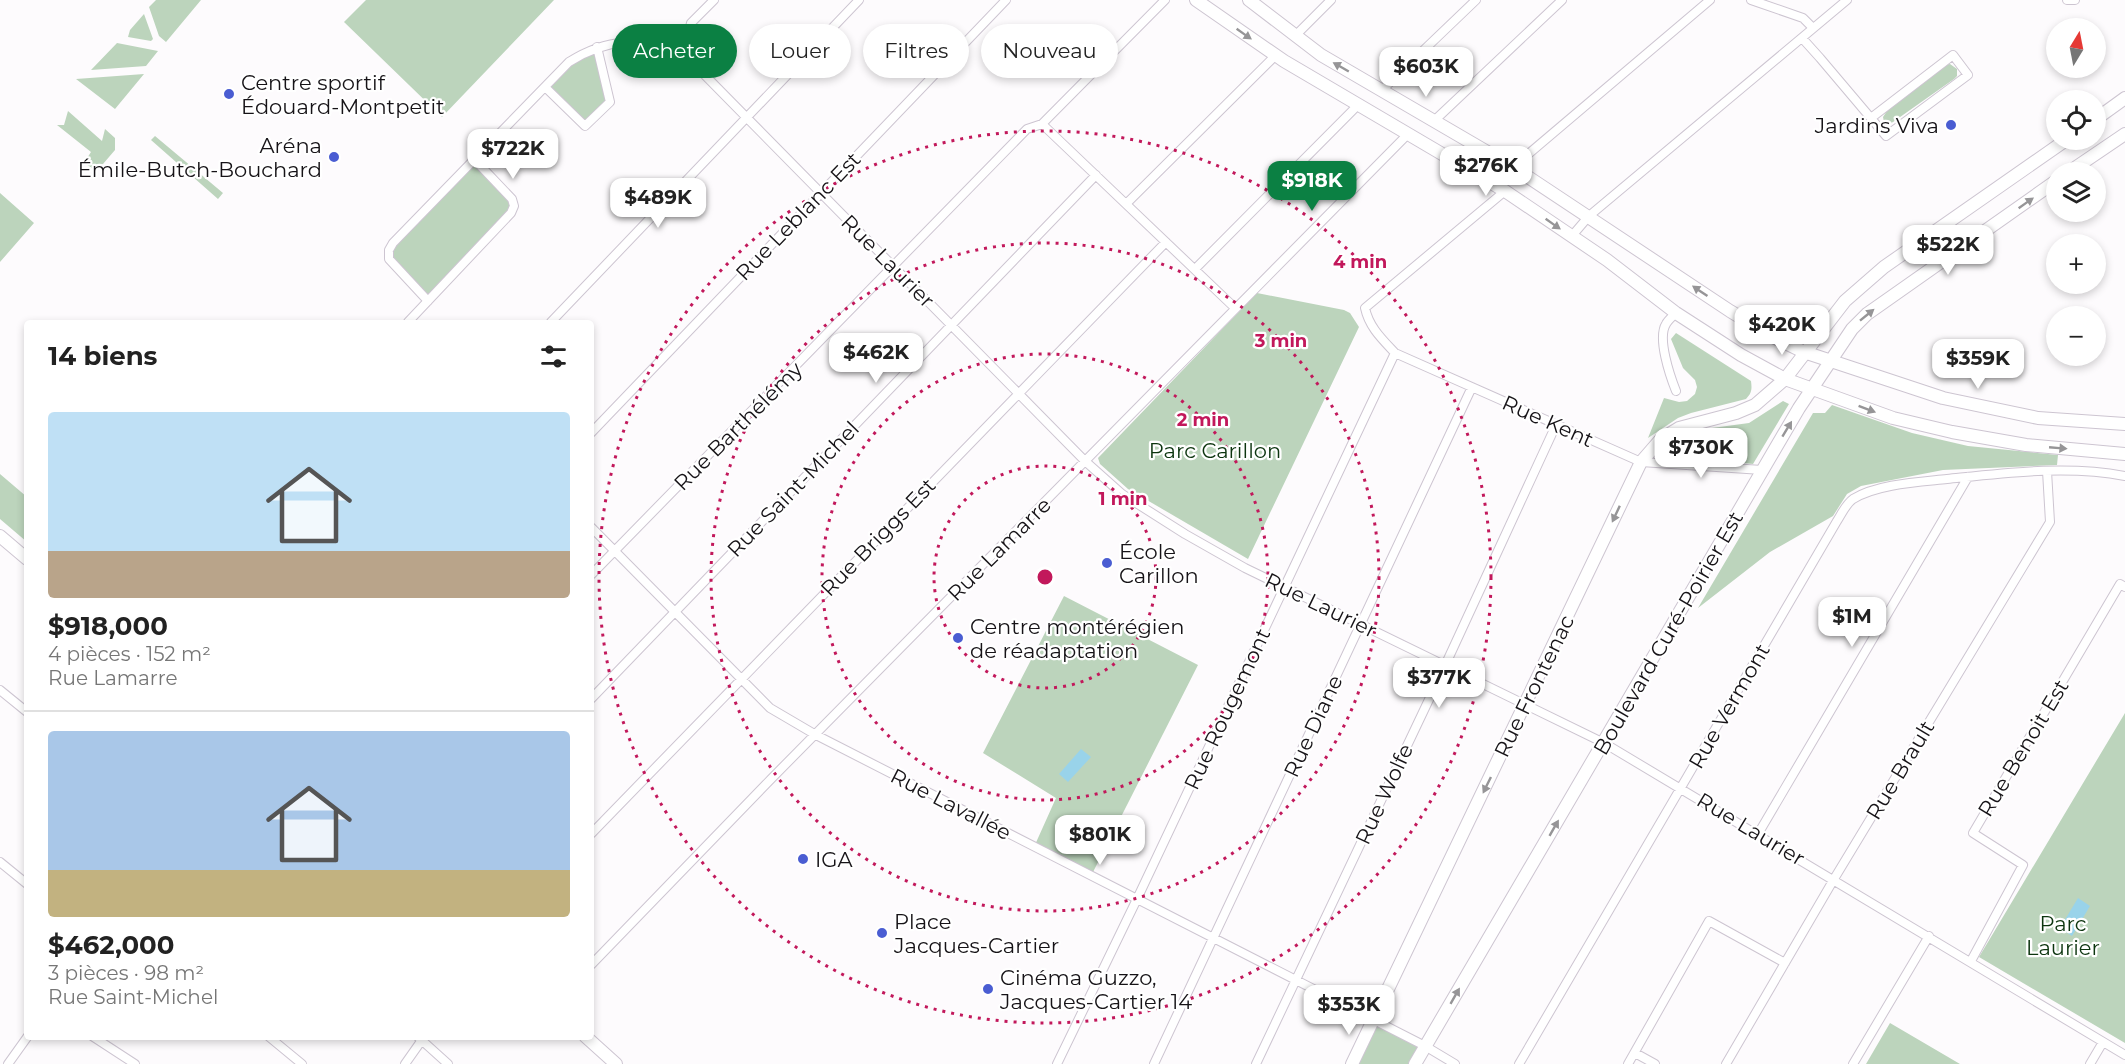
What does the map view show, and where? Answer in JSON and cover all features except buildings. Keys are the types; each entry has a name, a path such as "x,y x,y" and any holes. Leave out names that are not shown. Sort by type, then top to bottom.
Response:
{"main road":[{"path":"1196,0 1275,56 1505,191 1607,260 1676,313 1741,355 1785,379 1893,418 1952,432 2026,445 2125,454"},
{"path":"1249,0 1321,55 1513,167 1773,337 1804,352 1943,398 2038,418 2125,424"},
{"path":"2106,112 2125,98"},
{"path":"2084,162 2125,134"},
{"path":"1785,379 1845,301 1892,261 2052,150"},
{"name":"Boulevard Curé-Poirier Est","path":"1414,1064 1762,470 1830,360 1852,329 1867,314 2046,188"},
{"name":"Rue Frontenac","path":"1352,1064 1641,462 1661,439 1679,428 1736,413 1755,405 1785,379"},
{"path":"0,536 24,557"},
{"path":"589,1040 616,1064"}],"street":[{"path":"691,24 714,0"},
{"path":"553,320 859,0"},
{"name":"Rue Leblanc Est","path":"594,430 1006,0"},
{"name":"Rue Barthélémy","path":"594,572 1027,129 1042,124 1166,0"},
{"path":"1295,36 1331,0"},
{"path":"1382,90 1476,0"},
{"path":"1435,120 1562,0"},
{"path":"1513,167 1710,0"},
{"path":"1751,0 1803,18 1813,28"},
{"path":"1571,237 1589,216 1847,0"},
{"path":"2067,0 2074,0"},
{"path":"1802,38 1886,136 1968,75 1953,55 1871,118"},
{"path":"428,301 389,259 389,250 393,243 568,62 597,47 612,44"},
{"path":"545,87 585,126 609,102 597,47"},
{"path":"1126,204 1275,56"},
{"name":"Rue Laurier","path":"708,78 1085,461 1122,494 1245,568 1604,743 2125,1055"},
{"path":"1195,269 1358,105"},
{"path":"1042,124 1235,308"},
{"name":"Rue Lamarre","path":"594,962 772,778 1408,134"},
{"path":"410,320 511,213 514,206 513,199 474,159"},
{"name":"Rue Saint-Michel","path":"594,696 1096,175"},
{"name":"Rue Kent","path":"1505,191 1365,308 1368,321 1377,334 1395,353 1641,462 1762,470"},
{"name":"Rue Briggs Est","path":"594,831 1166,242"},
{"path":"1676,313 1665,324 1663,337 1670,375 1676,391"},
{"name":"Rue Rougemont","path":"1057,1064 1395,353"},
{"name":"Rue Diane","path":"1154,1064 1472,387"},
{"name":"Rue Wolfe","path":"1256,1064 1556,425"},
{"path":"1758,834 1968,477 2047,471 2104,472 2125,477"},
{"name":"Rue Brault","path":"1726,1064 1834,879 2050,522 2047,471"},
{"name":"Rue Vermont","path":"1519,1064 1848,504 1862,494 1890,487 1968,477"},
{"name":"Rue Lavallée","path":"594,530 770,708 816,735 1425,1046 1455,1064"},
{"name":"Rue Benoit Est","path":"1971,961 2023,865 1973,833 2120,584 2125,586"},
{"path":"0,690 24,710"},
{"path":"0,862 24,882"},
{"path":"1628,1064 1709,921 1785,963"},
{"path":"1853,1064 1929,936"},
{"path":"8,1064 25,1040"},
{"path":"98,1040 135,1064"},
{"path":"273,1040 302,1064"},
{"path":"405,1064 420,1040"},
{"path":"423,1040 448,1064"},
{"path":"2090,1064 2103,1042"},
{"path":"1635,1053 1654,1064"}],"green space":[{"path":"156,0 201,0 166,42 159,36 149,7"},
{"path":"366,0 554,0 442,117 344,22"},
{"path":"144,14 153,39 151,41 128,37 130,30"},
{"path":"117,43 158,51 146,66 91,70"},
{"path":"597,47 610,102 585,126 545,87 569,62"},
{"path":"1950,64 1957,69 1957,76 1954,79 1893,122 1889,124 1884,122 1883,117 1887,111 1945,65"},
{"path":"144,74 115,109 76,79"},
{"path":"68,111 102,141 105,129 115,138 115,150 103,164 92,168 84,163 91,152 57,125 64,125"},
{"path":"155,136 223,193 218,199 151,140"},
{"path":"474,159 514,206 428,301 389,259 389,250"},
{"path":"0,193 34,223 0,262"},
{"name":"Parc Carillon","path":"1257,293 1344,310 1350,313 1359,327 1248,559 1128,489 1100,464 1098,458"},
{"path":"1676,333 1751,381 1751,391 1746,399 1678,418 1648,438 1664,398 1679,402 1687,401 1695,394 1697,387 1695,380 1683,368 1671,339"},
{"path":"1783,401 1789,404 1753,464 1661,454 1678,442 1712,428 1749,423"},
{"path":"1832,405 1912,433 1968,446 2058,455 2057,465 1943,470 1861,486 1847,494 1833,516 1770,552 1698,608 1813,413 1825,413"},
{"path":"0,474 24,494 24,539 0,519"},
{"path":"1064,596 1198,665 1091,876 1034,847 1056,798 983,753"},
{"name":"Parc Laurier","path":"2125,713 2125,1043 1979,957"},
{"path":"1373,1020 1425,1046 1415,1064 1352,1064"},
{"path":"1890,1023 1960,1064 1866,1064"}],"water":[{"path":"1081,749 1091,757 1068,782 1059,774"},
{"path":"2078,898 2090,906 2072,936 2060,928"}],"place":[{"name":"Centre sportif Édouard-Montpetit","path":"229,94"},
{"name":"Jardins Viva","path":"1951,125"},
{"name":"Aréna Émile-Butch-Bouchard","path":"334,157"},
{"name":"École Carillon","path":"1107,563"},
{"name":"Centre montérégien de réadaptation","path":"958,638"},
{"name":"IGA","path":"803,859"},
{"name":"Place Jacques-Cartier","path":"882,933"},
{"name":"Cinéma Guzzo, Jacques-Cartier 14","path":"988,989"}]}
